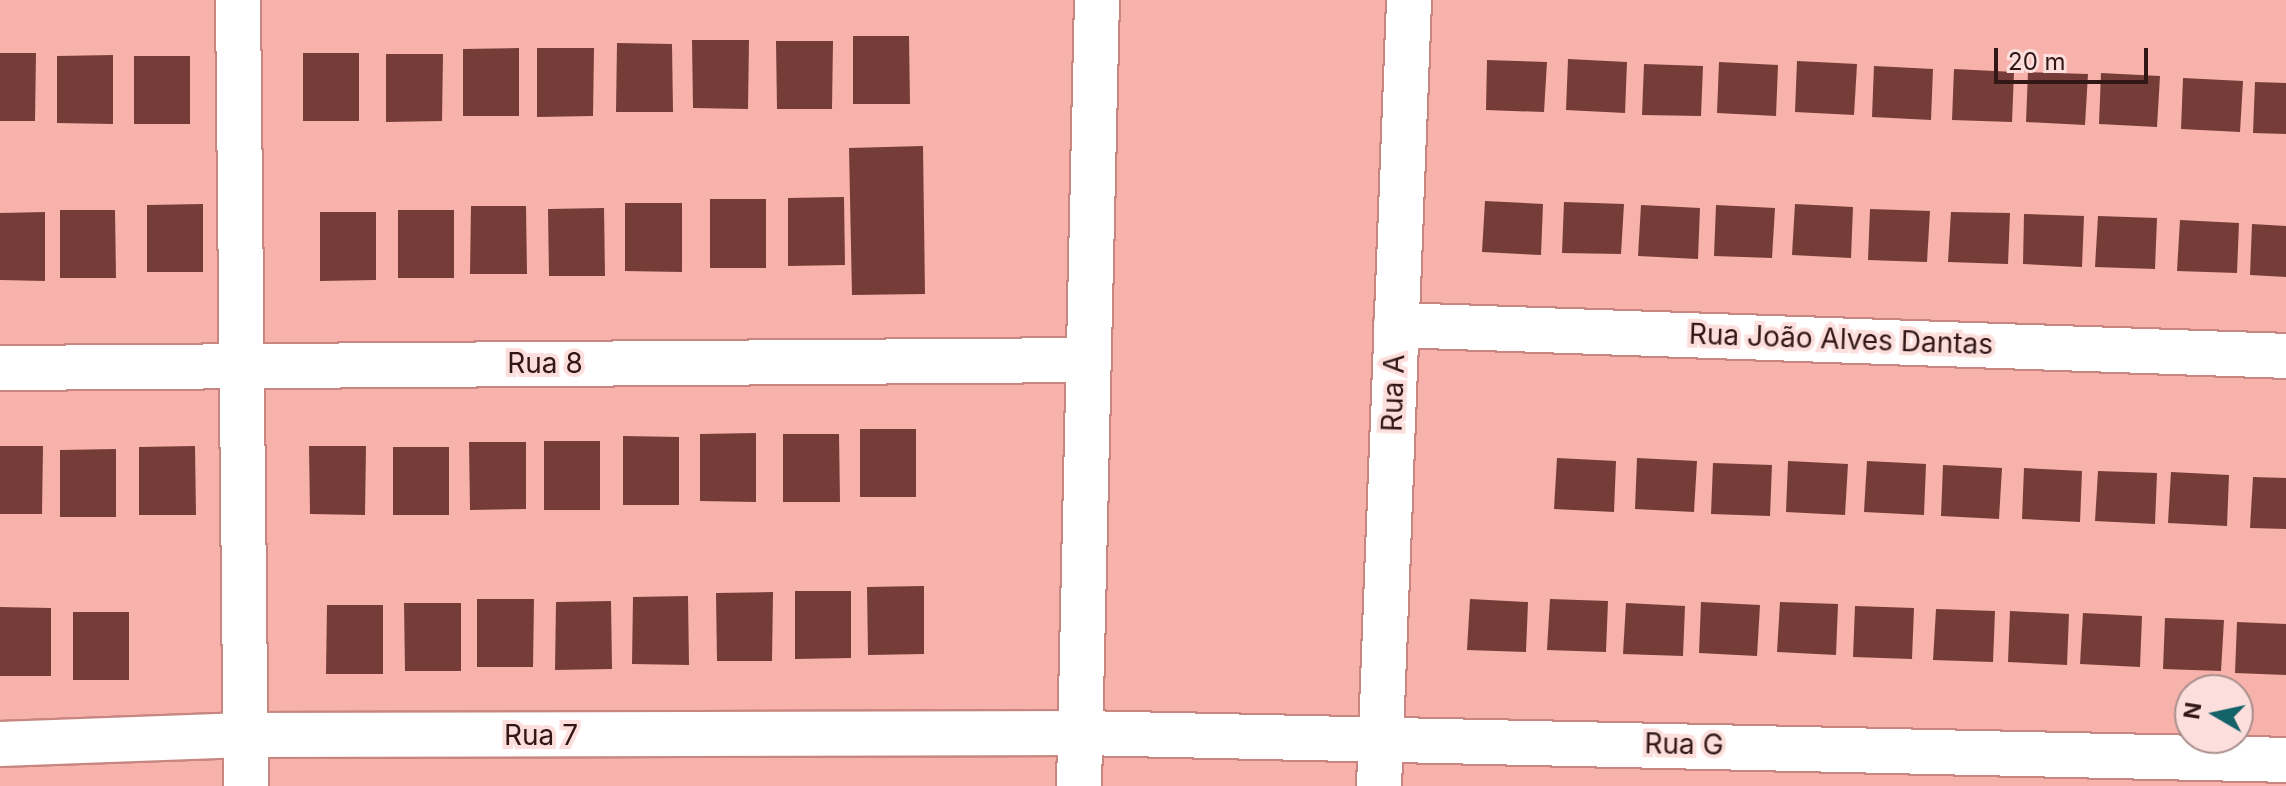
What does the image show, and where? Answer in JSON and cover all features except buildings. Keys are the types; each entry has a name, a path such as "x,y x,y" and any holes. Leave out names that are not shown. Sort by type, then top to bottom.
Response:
{"street":[{"path":"238,0 246,786"},
{"path":"1079,786 1097,0"},
{"name":"Rua A","path":"1379,786 1409,0"},
{"name":"Rua João Alves Dantas","path":"1396,325 2286,356"},
{"name":"Rua 8","path":"0,368 1089,360"},
{"name":"Rua G","path":"1082,733 1379,736 2286,760"},
{"name":"Rua 7","path":"0,744 245,735 1082,733"}]}
